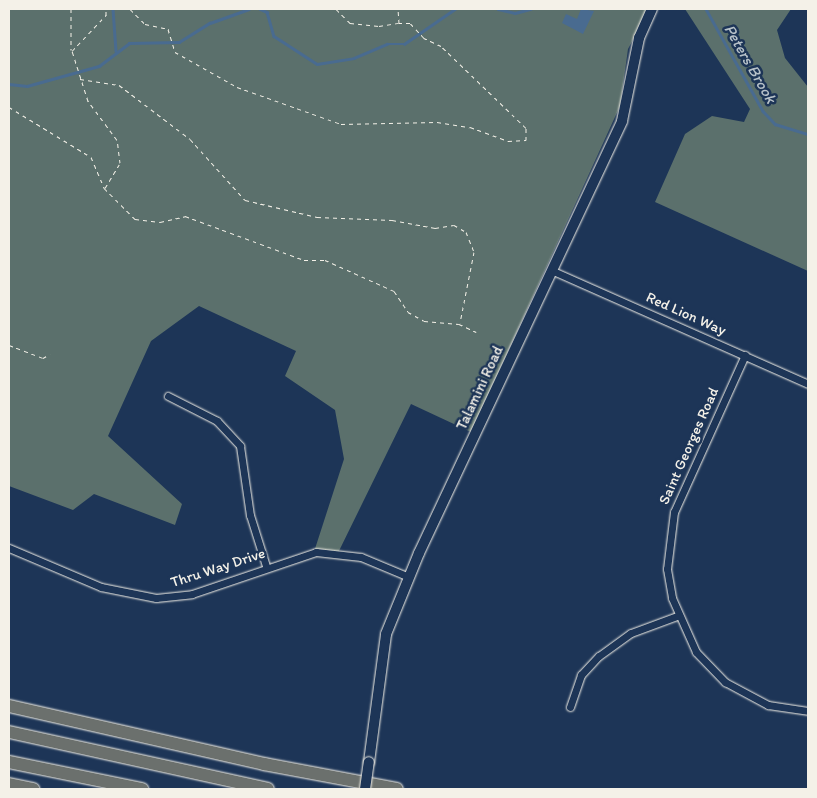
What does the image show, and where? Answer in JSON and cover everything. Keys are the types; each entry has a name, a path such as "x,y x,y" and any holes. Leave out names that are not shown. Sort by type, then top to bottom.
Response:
{"highway":[{"path":"9,706 264,764 397,789"},
{"path":"9,732 268,789"},
{"path":"9,762 142,789"},
{"path":"9,784 33,789"}],"street":[{"name":"Talamini Road","path":"365,789 386,634 409,577 625,113 639,38 652,9"},
{"name":"Red Lion Way","path":"552,270 808,384"},
{"name":"Saint Georges Road","path":"745,355 674,512 667,569 677,616 696,652 726,682 768,705 808,711"},
{"path":"168,396 217,421 240,446 250,515 266,566"},
{"name":"Thru Way Drive","path":"9,548 102,587 156,598 192,594 266,566 316,552 346,554 409,577"},
{"path":"570,707 581,675 599,656 631,633 677,616"}],"path":[{"path":"70,9 74,64 88,101 117,140 120,163 104,188"},
{"path":"72,51 106,16 106,9"},
{"path":"130,9 144,24 168,29 172,48 242,90 341,124 437,122 470,127 508,141 526,140 528,132 521,122 441,46 424,38 414,26 399,23 357,25 336,9"},
{"path":"398,9 399,23"},
{"path":"80,79 120,85 190,140 245,200 317,217 392,220 435,228 454,225 466,232 474,252 459,324"},
{"path":"9,107 91,157 104,188 135,219 160,222 185,216 304,260 324,260 394,292 408,312 424,321 459,324 476,332"},
{"path":"9,345 42,358 50,354"}],"green space":[{"path":"9,9 649,9 628,49 620,106 471,432 411,404 337,555 313,555 344,459 335,410 285,376 296,351 199,306 151,341 108,436 182,504 175,525 94,494 73,510 9,486"},
{"path":"685,9 791,9 777,30 785,58 808,87 808,271 655,202 685,134 712,116 744,122 750,109"}],"water":[{"path":"581,9 594,11 583,34 562,23 566,14 577,19"}],"waterway":[{"path":"113,9 116,51"},
{"name":"Peters Brook","path":"9,84 27,86 99,66 129,43 179,42 210,23 249,9"},
{"name":"Peters Brook","path":"260,9 267,12 274,36 317,64 354,58 387,44 404,44 455,9"},
{"name":"Peters Brook","path":"498,9 515,13 530,9"},
{"name":"Peters Brook","path":"706,9 763,111 775,124 808,134"}]}
